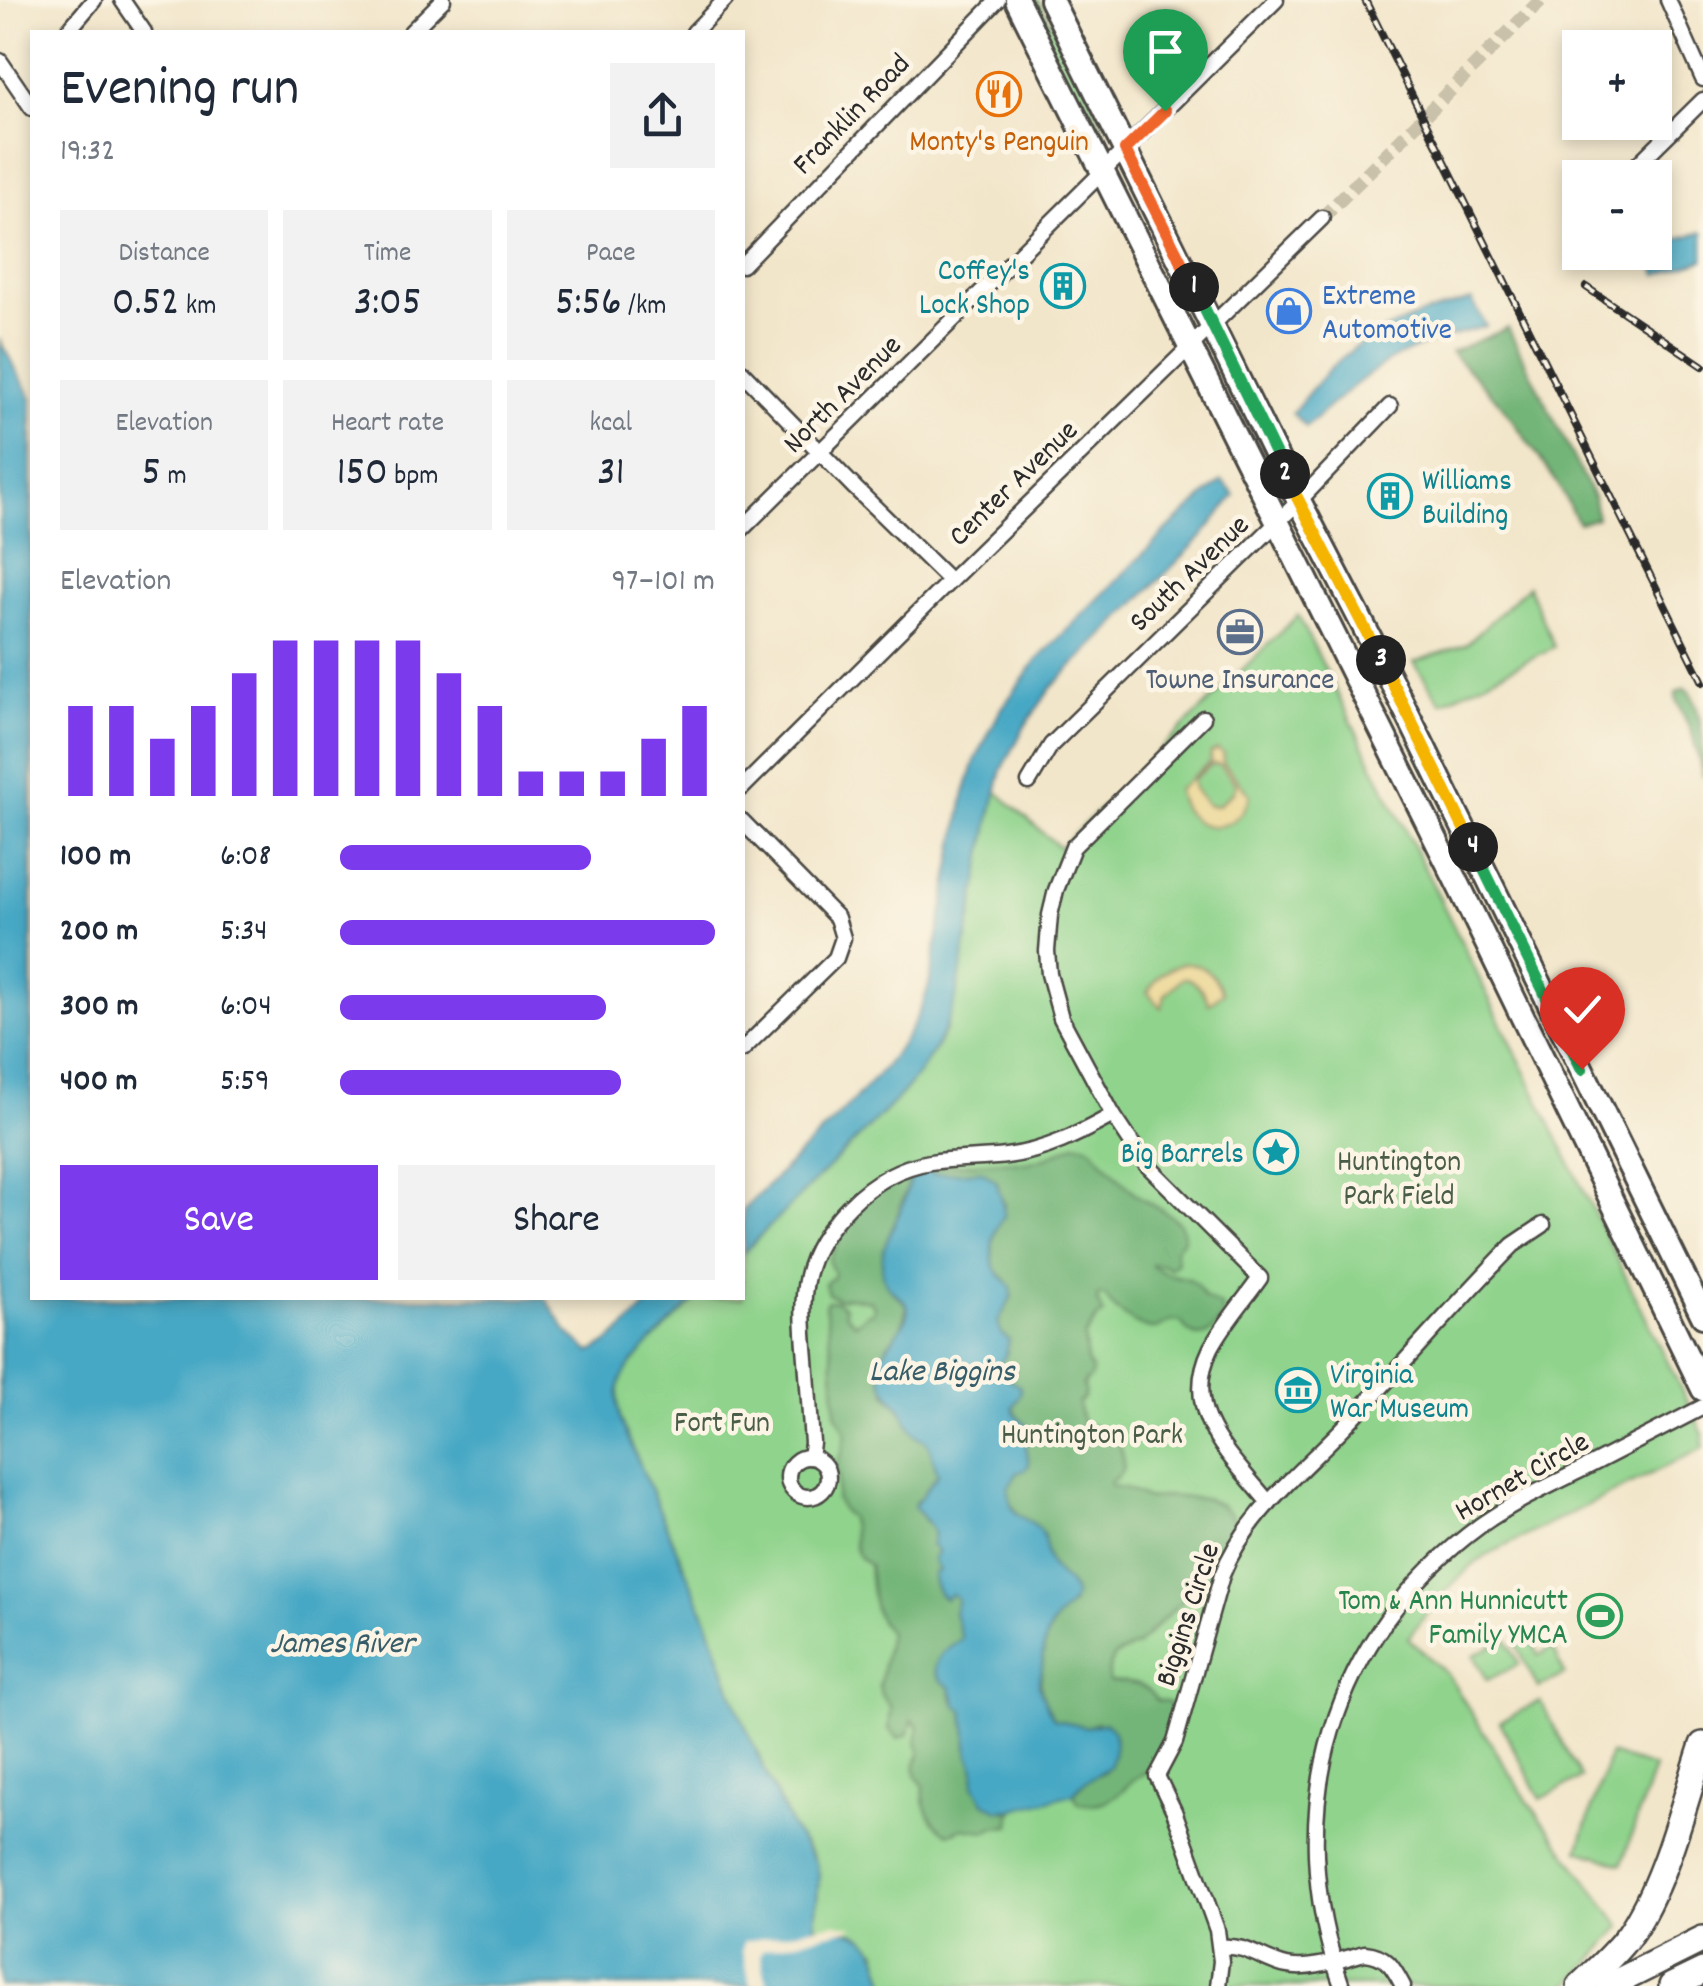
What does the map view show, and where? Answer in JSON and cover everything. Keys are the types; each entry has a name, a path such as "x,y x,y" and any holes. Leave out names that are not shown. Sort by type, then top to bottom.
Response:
{"highway":[{"path":"1580,1986 1617,1950 1637,1922 1660,1872 1702,1752"},
{"path":"1609,1986 1703,1939"},
{"path":"1672,1986 1703,1970"}],"main road":[{"path":"1017,0 1395,756 1703,1389"},
{"path":"1052,0 1703,1316"},
{"path":"1395,756 1422,742"},
{"path":"1461,890 1488,878"},
{"path":"1620,1216 1647,1202"}],"street":[{"path":"69,30 94,0"},
{"path":"122,0 143,30"},
{"path":"414,30 443,0"},
{"path":"696,30 725,0"},
{"name":"Franklin Road","path":"745,262 998,0"},
{"path":"1254,0 1261,16"},
{"name":"North Avenue","path":"745,526 1276,0"},
{"path":"1668,0 1703,79"},
{"path":"0,61 30,105"},
{"path":"20,90 30,78"},
{"path":"1642,160 1703,100"},
{"name":"Center Avenue","path":"745,785 1322,218"},
{"path":"745,375 950,581"},
{"name":"South Avenue","path":"1029,782 1052,745 1390,406"},
{"path":"1202,718 1073,848 1056,890 1048,940 1049,974 1061,1018 1113,1115 1146,1163 1260,1278 1213,1344 1200,1388 1206,1417 1217,1439 1269,1502"},
{"path":"745,824 836,918 843,938 836,958 745,1047"},
{"path":"810,1458 802,1312 804,1285 826,1232 860,1196 885,1178 914,1166 1032,1151 1080,1134 1113,1115"},
{"name":"Biggins Circle","path":"1218,1986 1221,1961 1217,1930 1158,1776 1175,1742 1222,1575 1240,1538 1269,1502 1502,1256 1543,1225"},
{"name":"Hornet Circle","path":"1342,1986 1323,1912 1316,1858 1317,1812 1323,1767 1340,1705 1376,1634 1418,1580 1484,1523 1521,1500 1703,1407"},
{"path":"1220,1947 1249,1949 1294,1968 1374,1954 1390,1964 1402,1986"}],"green space":[{"path":"1025,0 1038,0 1081,74 1107,145 1102,146"},
{"path":"1508,328 1594,499 1597,518 1578,523 1558,484 1501,404 1451,352"},
{"path":"1528,586 1554,647 1441,703 1414,662 1467,644"},
{"name":"Huntington Park","path":"1298,615 1703,1434 1703,1448 1485,1556 1444,1594 1408,1638 1447,1674 1527,1800 1621,1926 1566,1986 887,1986 877,1951 853,1932 815,1927 819,1874 768,1778 738,1709 708,1622 621,1421 620,1381 643,1351 695,1300 745,1300 745,1251 901,1095 931,1055 946,1029 996,791 1060,848"},
{"path":"1685,688 1699,715 1703,777 1692,733 1676,700 1676,692"},
{"path":"1075,1144 1092,1148 1131,1190 1178,1223 1184,1237 1175,1250 1177,1262 1170,1269 1152,1266 1189,1279 1205,1298 1221,1306 1223,1314 1214,1329 1199,1336 1177,1321 1155,1329 1141,1326 1105,1296 1098,1296 1103,1314 1084,1337 1092,1373 1083,1383 1084,1396 1078,1403 1083,1425 1118,1437 1124,1467 1110,1486 1148,1499 1206,1499 1221,1505 1232,1516 1236,1531 1203,1592 1183,1600 1136,1646 1115,1656 1109,1682 1141,1686 1178,1712 1168,1743 1155,1764 1112,1797 1093,1804 1079,1803 1073,1794 1087,1780 1105,1771 1097,1723 1086,1727 1054,1719 1040,1686 1046,1639 1058,1616 1072,1604 1073,1590 1050,1564 1038,1527 1014,1508 1008,1488 1017,1473 1029,1465 1013,1406 1017,1398 998,1366 998,1322 1012,1296 992,1261 993,1235 1005,1204 997,1182 982,1171 933,1174 931,1170 1001,1161 1027,1163"},
{"path":"916,1175 910,1179 885,1260 886,1282 907,1306 901,1329 887,1345 886,1393 916,1435 928,1442 938,1474 915,1502 916,1509 933,1529 938,1563 934,1583 958,1599 954,1613 962,1639 943,1653 937,1675 950,1687 953,1700 964,1709 974,1785 1005,1811 1015,1809 1010,1826 986,1831 963,1828 949,1834 938,1826 926,1807 924,1786 915,1770 920,1755 916,1742 919,1727 912,1720 909,1734 898,1738 889,1729 891,1707 879,1686 889,1632 875,1609 869,1565 858,1555 849,1516 836,1499 837,1462 846,1433 836,1413 825,1305 827,1301 836,1301 845,1307 845,1313 855,1324 873,1312 874,1306 870,1301 839,1299 828,1294 825,1284 834,1272 829,1260 838,1243 833,1234 866,1196"},
{"path":"1503,1632 1519,1664 1487,1680 1474,1655 1500,1642 1498,1635"},
{"path":"1530,1637 1539,1655 1553,1648 1565,1674 1538,1688 1516,1644"},
{"path":"1540,1701 1581,1778 1541,1799 1500,1722"},
{"path":"1610,1754 1654,1768 1622,1864 1578,1850"}],"sand":[{"path":"1218,750 1224,754 1223,763 1250,795 1234,820 1211,826 1190,816 1177,790 1210,762 1211,753","holes":["1212,764 1220,765 1236,784 1217,806 1207,805 1192,780"]},
{"path":"1185,963 1208,972 1223,993 1209,1004 1196,983 1183,978 1165,995 1162,1008 1148,993 1163,974"}],"water":[{"path":"1703,232 1703,260 1658,275 1656,270 1672,270 1672,240"},
{"path":"1472,300 1486,326 1428,343 1395,358 1360,381 1306,427 1292,413 1327,371 1364,342 1416,317"},
{"name":"James River","path":"0,341 30,394 30,1300 547,1300 566,1331 590,1352 615,1337 652,1300 695,1300 625,1373 618,1396 621,1421 708,1622 738,1709 768,1778 793,1830 816,1863 819,1874 815,1927 846,1930 866,1939 878,1956 887,1986 0,1986"},
{"path":"1222,481 1235,495 1202,537 1051,688 1025,726 1002,770 956,998 940,1038 901,1095 745,1251 745,1208 888,1063 922,1006 964,796 975,761 1000,711 1036,661 1173,524"},
{"name":"Lake Biggins","path":"931,1170 933,1174 982,1171 997,1182 1004,1217 994,1237 993,1261 1011,1287 1012,1296 998,1322 1001,1333 1009,1340 1006,1355 998,1366 1002,1374 1020,1387 1013,1407 1030,1433 1026,1445 1029,1465 1017,1473 1008,1488 1009,1496 1017,1513 1041,1530 1050,1564 1074,1594 1047,1635 1039,1687 1054,1719 1086,1727 1106,1723 1114,1731 1109,1767 1073,1794 1015,1809 999,1810 984,1802 974,1785 964,1710 957,1706 950,1687 937,1674 941,1655 962,1639 954,1613 958,1599 952,1594 945,1599 936,1587 933,1576 939,1571 933,1559 938,1552 931,1545 933,1533 914,1506 938,1474 928,1444 914,1432 881,1374 883,1353 908,1312 906,1303 886,1283 883,1254 910,1179"}],"pier":[{"path":"836,1923 855,1927 762,1950 768,1986 751,1986 742,1951 744,1942"}],"tunnel":[{"path":"1322,218 1541,0"}],"railway":[{"path":"1365,0 1703,682"},
{"path":"1586,287 1703,366"}],"place":[{"name":"Monty's Penguin","path":"999,94"},
{"name":"Coffey's Lock Shop","path":"1063,286"},
{"name":"Extreme Automotive","path":"1289,311"},
{"name":"Williams Building","path":"1390,496"},
{"name":"Towne Insurance","path":"1240,632"},
{"name":"Big Barrels","path":"1276,1152"},
{"name":"Virginia War Museum","path":"1298,1390"},
{"name":"Tom & Ann Hunnicutt Family YMCA","path":"1600,1616"}],"route":[{"path":"1165,111 1125,150 1582,1069"}],"park label":[{"name":"Huntington Park Field","path":"1399,1177"},
{"name":"Fort Fun","path":"722,1421"}]}
